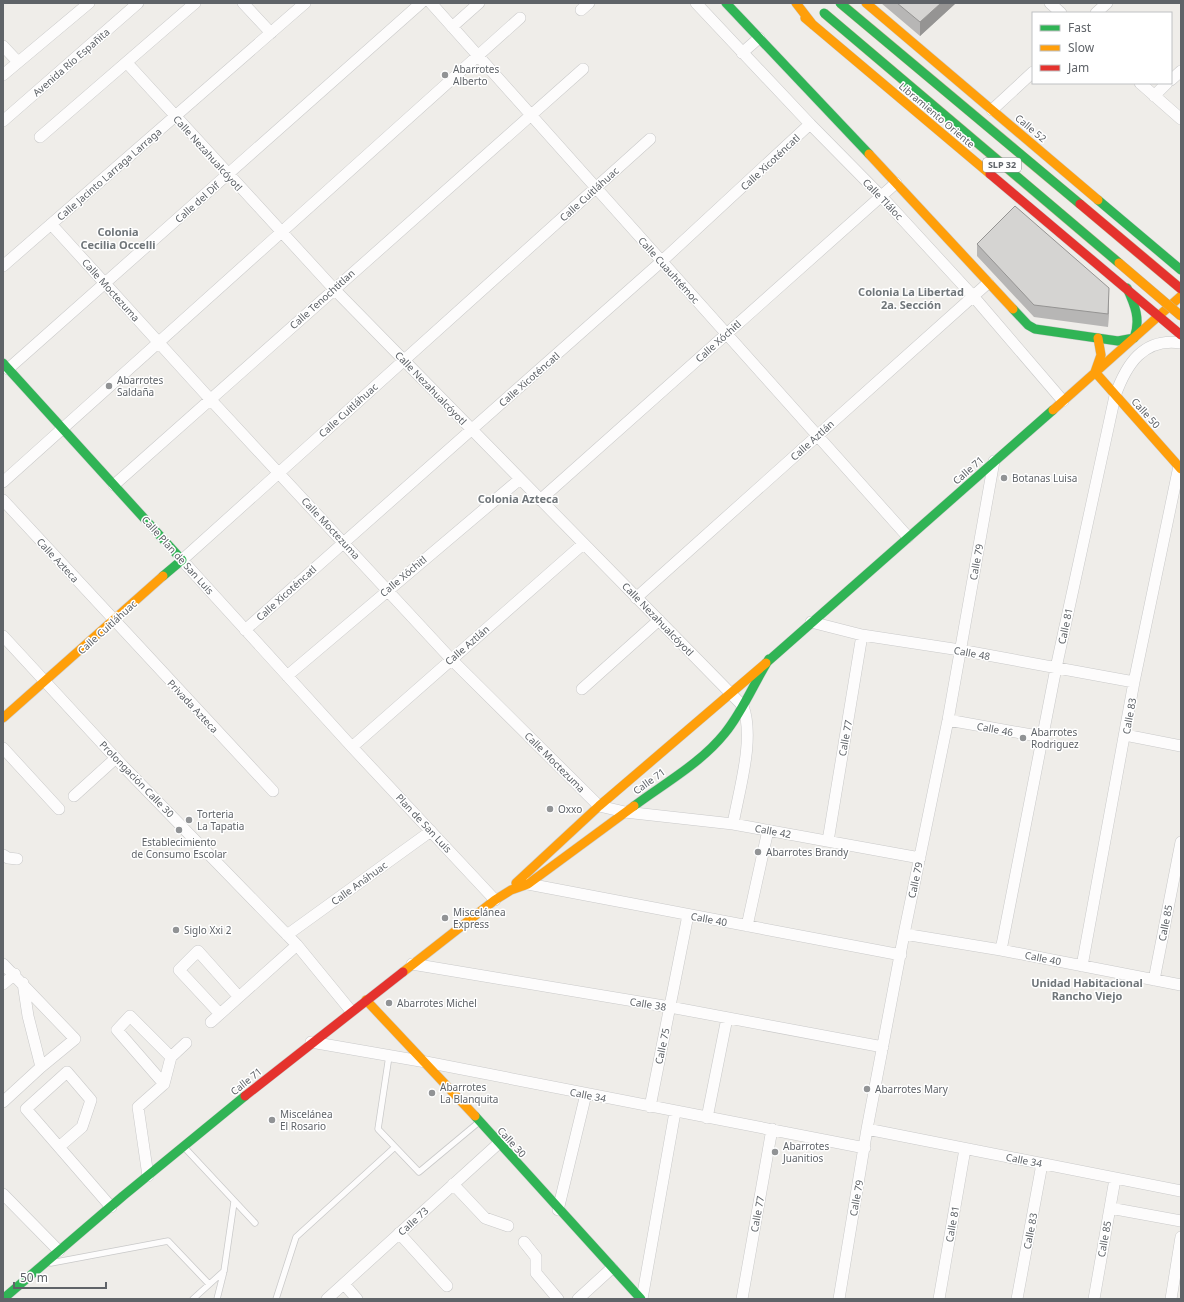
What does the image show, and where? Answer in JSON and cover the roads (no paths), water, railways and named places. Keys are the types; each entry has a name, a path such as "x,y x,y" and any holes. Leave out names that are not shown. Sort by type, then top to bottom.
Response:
{"main road":[{"name":"Calle Tláloc","path":"726,3 896,183 1028,326 1035,329 1118,341 1134,338"},
{"name":"Libramiento Oriente","path":"790,3 813,25 1181,335"},
{"path":"796,3 813,25"},
{"name":"SLP 32","path":"840,3 1181,289"},
{"name":"Calle 52","path":"866,3 1181,270"},
{"name":"Libramiento Oriente","path":"821,11 1181,316"},
{"path":"1127,288 1140,293 1154,289 1160,284 1166,271 1165,263 1158,251"},
{"path":"1127,288 1136,312 1137,328 1134,338"},
{"name":"Calle 71","path":"524,881 598,806 731,694 1181,296"},
{"path":"1095,372 1101,355 1098,338"},
{"name":"Calle Plan de San Luis","path":"6,366 182,560"},
{"name":"Calle 50","path":"1095,372 1180,468"},
{"name":"Calle Cuitláhuac","path":"3,718 182,560"},
{"name":"Calle 71","path":"3,1299 42,1264 111,1208 183,1146 311,1042 495,900 625,812 720,741 732,727 754,682 769,659"},
{"name":"Calle 30","path":"366,1000 426,1062 558,1210 641,1299"}],"street":[{"path":"3,75 89,3"},
{"name":"Avenida Río Españita","path":"3,122 138,3"},
{"path":"40,137 195,3"},
{"path":"243,3 271,33"},
{"name":"Calle Jacinto Larraga Larraga","path":"3,266 305,3"},
{"name":"Calle del Dif","path":"6,366 105,283 421,3"},
{"name":"Calle Cuauhtémoc","path":"431,3 908,537"},
{"path":"452,27 479,3"},
{"name":"Calle Tláloc","path":"696,3 742,54 881,196 973,296 1063,400"},
{"path":"1050,3 1060,12"},
{"path":"1097,12 1107,3"},
{"path":"3,482 520,18"},
{"path":"742,54 758,38"},
{"path":"3,46 18,62"},
{"name":"Calle Nezahualcóyotl","path":"127,63 280,233 471,430 520,478 743,706"},
{"name":"Calle Tenochtitlan","path":"114,485 530,114 583,69"},
{"path":"1172,79 1181,71"},
{"path":"992,110 1032,73"},
{"path":"1141,84 1181,119"},
{"path":"1154,96 1166,84"},
{"name":"Calle Xicoténcatl","path":"245,630 662,261 810,124"},
{"name":"Calle Cuitláhuac","path":"182,560 650,139"},
{"name":"Calle Xóchitl","path":"540,500 896,183"},
{"name":"Calle Moctezuma","path":"52,224 210,399 280,472 451,659 598,806"},
{"name":"Calle Aztlán","path":"636,598 988,283"},
{"name":"Calle 81","path":"1001,950 1056,668 1115,396 1128,366 1145,349 1166,342 1181,342"},
{"name":"Calle 79","path":"839,1299 867,1130 904,934 948,720 994,461"},
{"name":"Calle 83","path":"1082,966 1134,682 1180,468"},
{"name":"Calle Xóchitl","path":"287,676 520,478"},
{"name":"Calle Azteca","path":"3,500 114,621"},
{"name":"Calle Aztlán","path":"352,747 584,544"},
{"name":"Calle Plan de San Luis","path":"182,560 352,747"},
{"path":"582,689 659,620"},
{"name":"Privada Azteca","path":"114,621 273,791"},
{"name":"Calle 48","path":"811,622 862,636 960,650 1134,682"},
{"name":"Prolongación Calle 30","path":"3,636 116,758 287,935 351,1011"},
{"name":"Calle 77","path":"828,841 862,636"},
{"path":"733,824 748,742 747,718 743,706"},
{"name":"Calle 46","path":"948,720 1043,737"},
{"path":"1125,735 1181,746"},
{"name":"Plan de San Luis","path":"352,747 495,900"},
{"path":"3,748 59,809"},
{"path":"74,796 116,758"},
{"path":"598,806 625,812"},
{"name":"Calle 42","path":"625,812 733,824 920,858"},
{"path":"747,926 768,830"},
{"name":"Calle Anáhuac","path":"287,935 431,832"},
{"name":"Calle 85","path":"1154,980 1181,842"},
{"path":"3,855 8,858 18,859"},
{"name":"Calle 40","path":"524,881 688,915 901,955"},
{"name":"Calle 75","path":"650,1107 688,915"},
{"name":"Calle 40","path":"904,934 1001,950 1181,985"},
{"path":"211,1022 297,946"},
{"path":"220,1014 179,970 198,951 240,996"},
{"path":"3,964 15,974 75,1039 40,1067 3,1102"},
{"name":"Calle 38","path":"412,964 670,1007 883,1047"},
{"path":"3,984 15,974"},
{"path":"23,983 28,1016 40,1067"},
{"path":"164,1084 117,1030 130,1016 171,1057"},
{"path":"707,1118 727,1018"},
{"name":"Calle 34","path":"311,1042 426,1062 865,1148"},
{"path":"148,1176 138,1107 164,1084 171,1057 186,1043"},
{"path":"59,1147 82,1127 91,1100 67,1072 26,1109 111,1208"},
{"path":"558,1210 586,1094"},
{"path":"641,1299 675,1112"},
{"name":"Calle 77","path":"742,1299 772,1129"},
{"name":"Calle 34","path":"867,1130 1181,1191"},
{"name":"Calle 73","path":"327,1299 499,1143"},
{"name":"Calle 81","path":"939,1299 965,1149"},
{"name":"Calle 83","path":"1017,1299 1042,1164"},
{"name":"Calle 85","path":"1094,1299 1115,1179"},
{"path":"453,1184 485,1218 508,1226"},
{"path":"4,1197 59,1251"},
{"path":"1110,1208 1181,1221"},
{"path":"399,1233 448,1286"},
{"path":"1171,1299 1181,1237"},
{"path":"524,1242 536,1257 536,1273 558,1299"},
{"path":"578,1299 612,1268"},
{"path":"344,1284 357,1299"}],"lane":[{"path":"389,1056 378,1129 419,1172 479,1122"},
{"path":"183,1146 255,1223"},
{"path":"276,1299 296,1238 395,1147"},
{"path":"217,1299 224,1271 234,1202"},
{"path":"42,1264 168,1241 209,1284"},
{"path":"193,1299 224,1271"}],"place":[{"name":"Abarrotes Alberto","path":"445,75"},
{"name":"Abarrotes Saldaña","path":"109,386"},
{"name":"Botanas Luisa","path":"1004,478"},
{"name":"Abarrotes Rodriguez","path":"1023,738"},
{"name":"Oxxo","path":"550,809"},
{"name":"Torteria La Tapatia","path":"189,820"},
{"name":"Establecimiento de Consumo Escolar","path":"179,830"},
{"name":"Abarrotes Brandy","path":"758,852"},
{"name":"Miscelánea Express","path":"445,918"},
{"name":"Siglo Xxi 2","path":"176,930"},
{"name":"Abarrotes Michel","path":"389,1003"},
{"name":"Abarrotes Mary","path":"867,1089"},
{"name":"Abarrotes La Blanquita","path":"432,1093"},
{"name":"Miscelánea El Rosario","path":"272,1120"},
{"name":"Abarrotes Juanitios","path":"775,1152"}],"district":[{"name":"Colonia Cecilia Occelli","path":"118,238"},
{"name":"Colonia La Libertad 2a. Sección","path":"911,298"},
{"name":"Colonia Azteca","path":"518,499"},
{"name":"Unidad Habitacional Rancho Viejo","path":"1087,989"}]}
